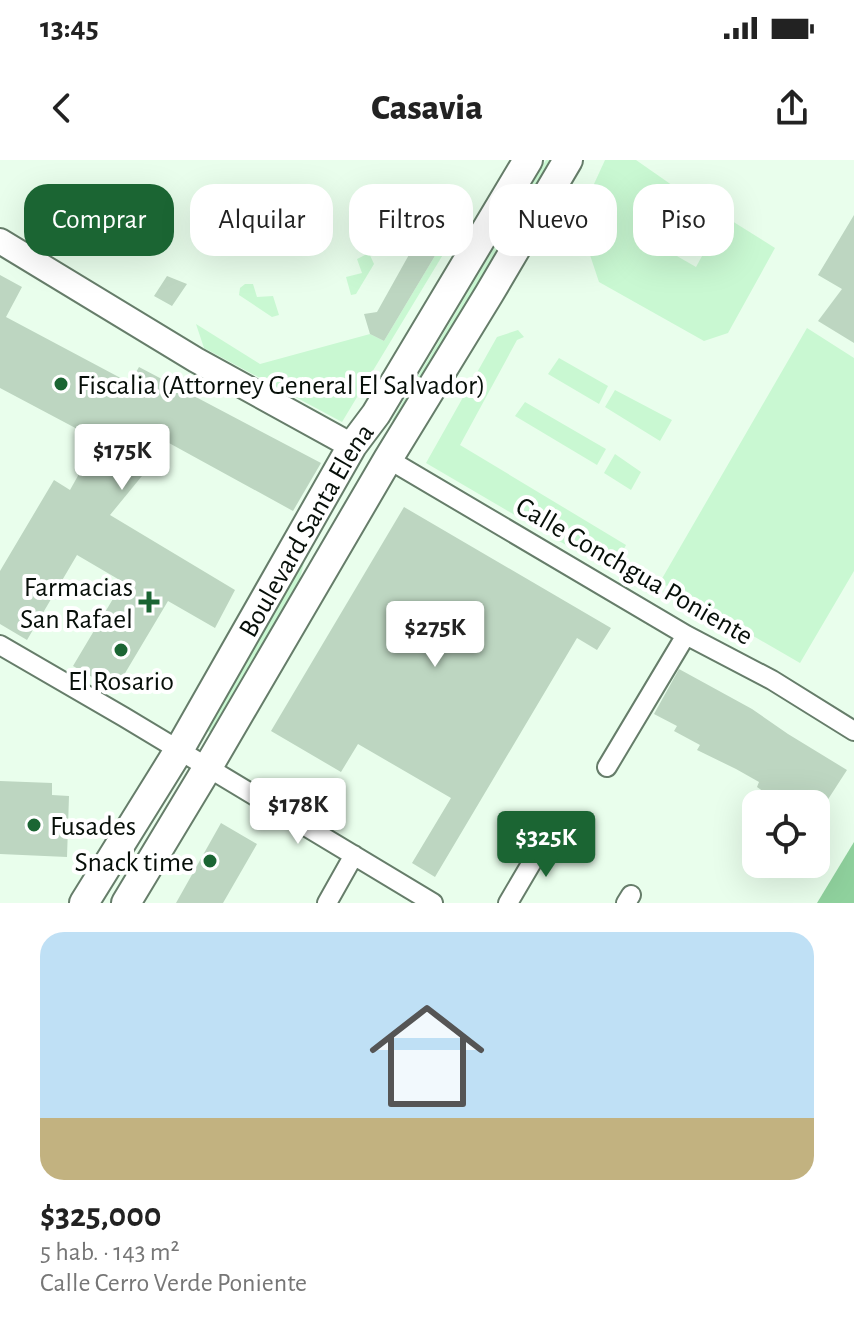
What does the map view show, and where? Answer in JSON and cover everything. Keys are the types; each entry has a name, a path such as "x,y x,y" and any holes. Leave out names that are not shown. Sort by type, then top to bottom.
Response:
{"main road":[{"name":"Boulevard Santa Elena","path":"84,903 179,750 352,446 376,414 528,160"},
{"name":"Boulevard Santa Elena","path":"126,903 568,160"},
{"path":"388,459 376,449 377,431 420,363 431,322"},
{"path":"307,596 306,581 311,558 357,479 358,455 352,446"}],"street":[{"path":"0,241 196,360 352,446"},
{"name":"Calle Conchgua Poniente","path":"388,459 686,635 772,680 854,731"},
{"path":"607,767 686,635"},
{"path":"0,645 433,903"},
{"path":"508,903 548,835"},
{"path":"327,903 354,855"}],"green space":[{"path":"546,160 553,160 539,184 532,184"},
{"path":"605,160 636,160 670,184 633,184 633,256 677,256 696,267 702,256 734,256 734,222 775,248 728,333 704,341 599,282 590,256 617,256 617,184 594,184"},
{"path":"370,256 374,264 356,294 351,295 346,277 362,273 357,259"},
{"path":"435,256 442,256 342,422 204,348 196,324 260,364 370,334 384,341"},
{"path":"489,256 496,256 396,423 392,420"},
{"path":"253,284 257,297 273,296 279,315 272,317 239,295 240,288"},
{"path":"807,328 854,358 854,571 800,663 660,582"},
{"path":"518,330 524,337 517,340 460,445 626,545 612,572 426,463 497,337"},
{"path":"559,358 608,386 599,404 548,374"},
{"path":"615,390 672,420 660,441 605,407"},
{"path":"525,402 606,449 597,465 515,416"},
{"path":"615,454 641,472 631,490 604,473"},
{"path":"343,488 305,559 298,586 211,733 204,729"},
{"path":"854,842 854,903 817,903"}],"building":[{"path":"854,215 854,343 818,321 842,289 818,275"},
{"path":"408,256 435,256 384,341 370,334 364,314 377,312"},
{"path":"0,275 22,287 6,317 130,383 139,367 321,463 293,511 169,443 110,515 235,590 215,628 168,601 115,690 73,666 123,582 77,555 27,640 0,624 0,571 54,480 70,490 98,440 0,388"},
{"path":"167,276 187,284 172,306 154,296"},
{"path":"404,507 611,628 597,650 577,638 435,877 412,863 451,798 358,744 341,772 271,731"},
{"path":"679,669 752,709 847,770 830,796 830,790 761,790 757,787 759,782 697,750 700,745 674,731 677,726 654,714"},
{"name":"Fusades","path":"0,781 52,783 52,795 69,796 67,857 0,854"},
{"path":"221,823 257,844 223,903 176,903"}],"place":[{"name":"Fiscalia (Attorney General El Salvador)","path":"61,384"},
{"name":"Farmacias San Rafael","path":"149,602"},
{"name":"El Rosario","path":"121,650"},
{"name":"Fusades","path":"34,825"},
{"name":"Snack time","path":"210,861"}]}
